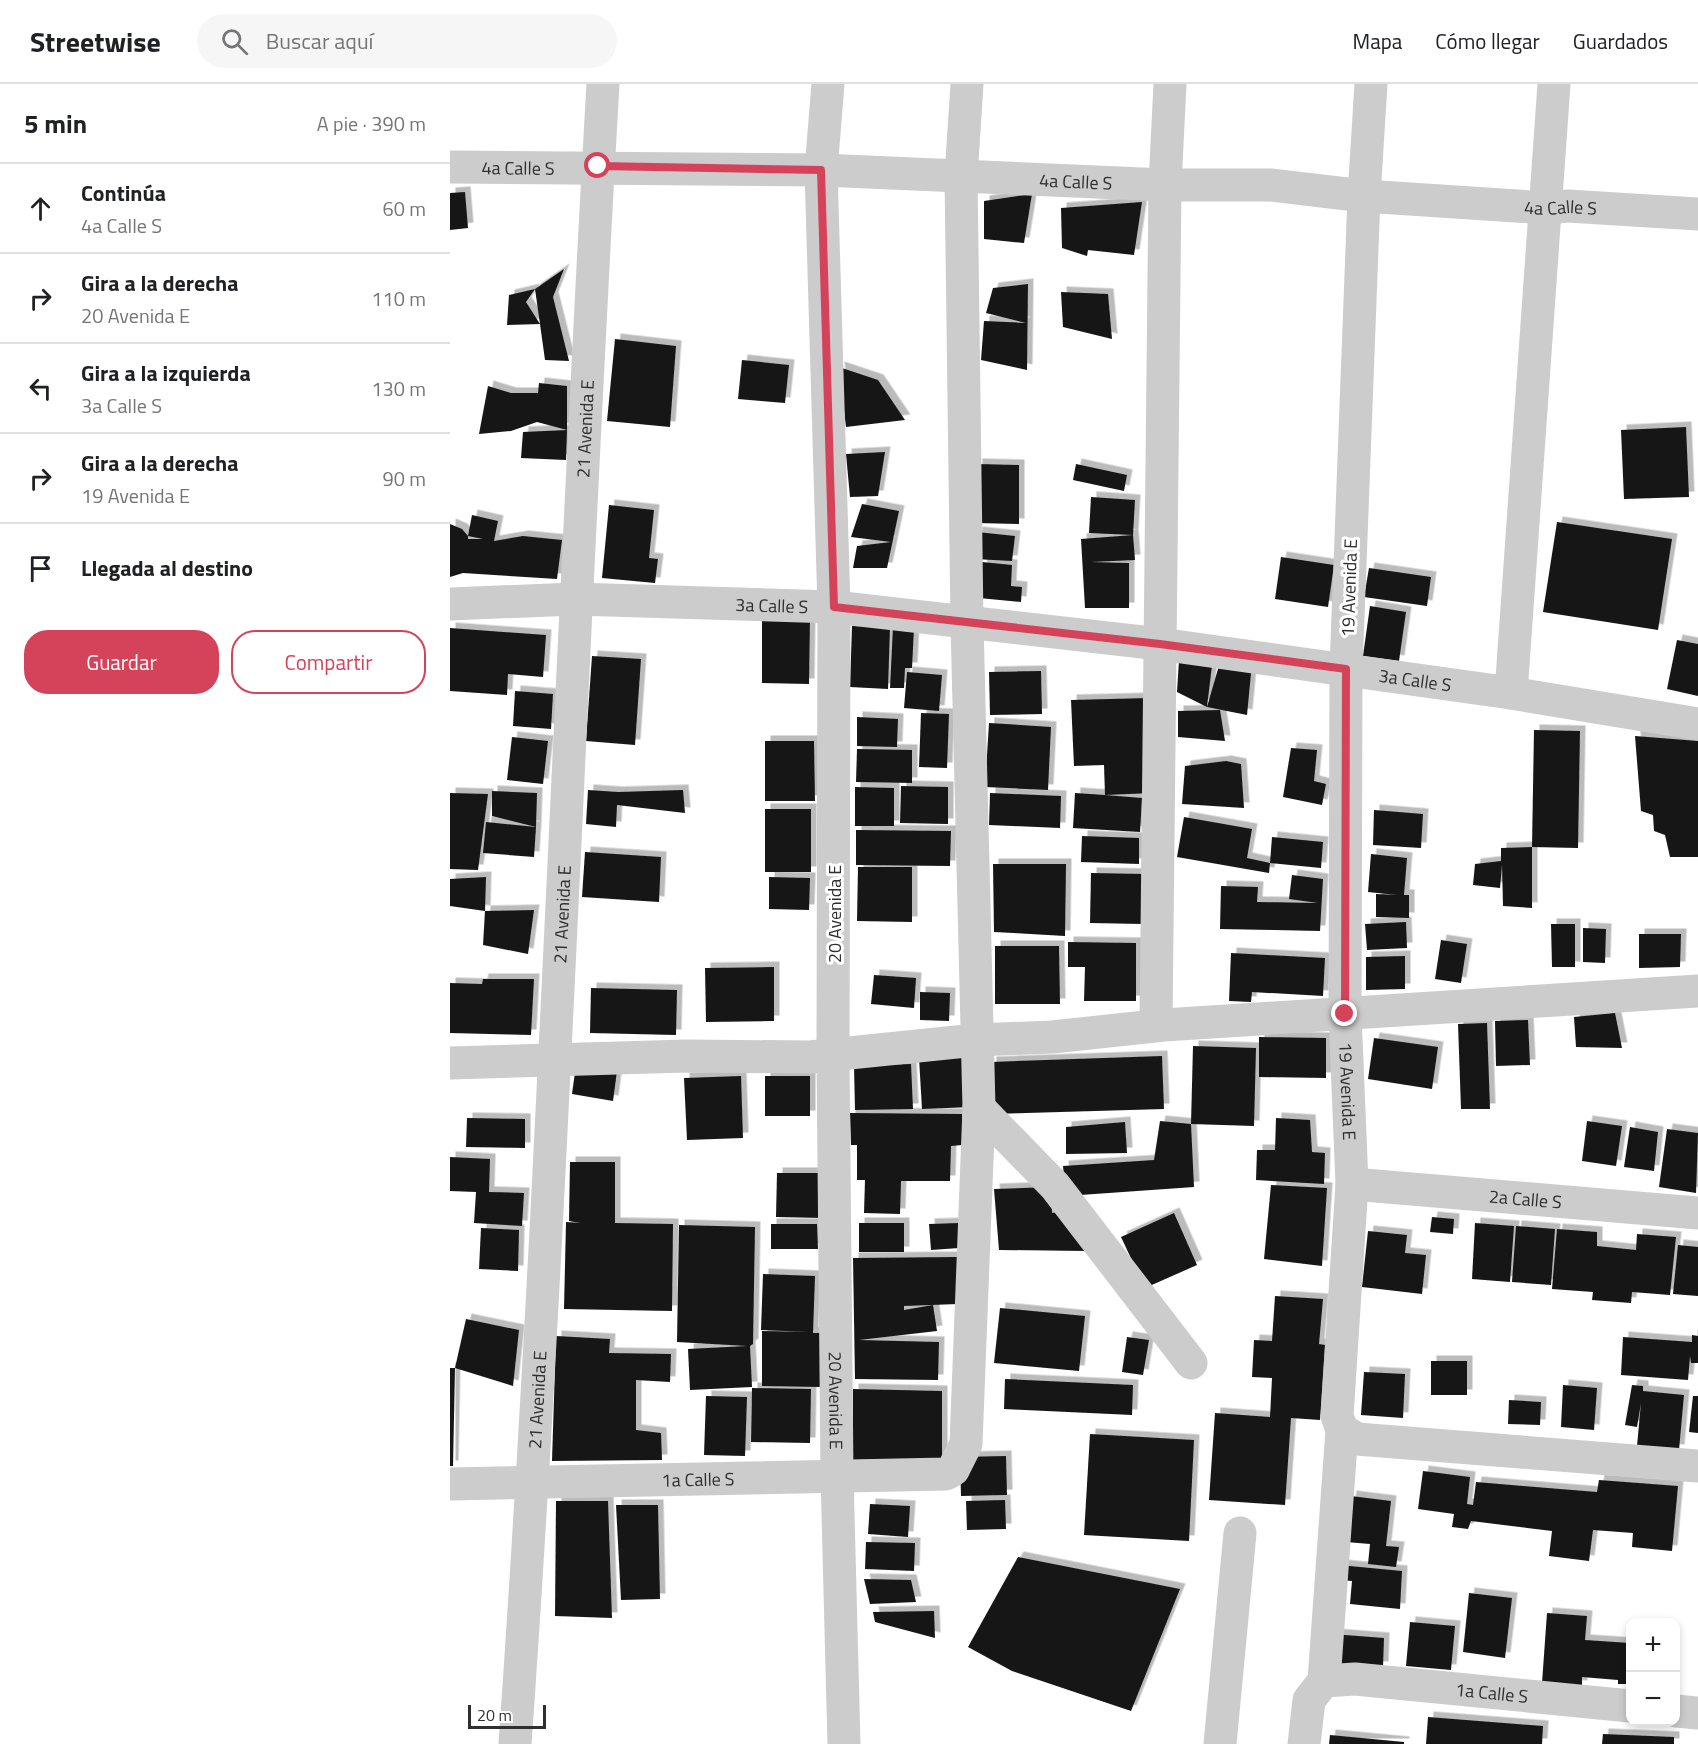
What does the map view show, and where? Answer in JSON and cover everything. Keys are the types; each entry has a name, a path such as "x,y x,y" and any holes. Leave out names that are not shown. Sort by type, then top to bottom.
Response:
{"street":[{"name":"21 Avenida E","path":"515,1744 534,1482 575,598 603,84"},
{"name":"20 Avenida E","path":"828,84 821,170 834,607 833,1055 837,1476 844,1744"},
{"path":"967,84 961,177 967,623 979,1108 1055,1186 1191,1363"},
{"path":"1156,1025 1165,185 1170,84"},
{"name":"19 Avenida E","path":"1339,1680 1339,1423 1352,1184 1345,1014 1346,669 1364,196 1371,84"},
{"path":"1511,693 1554,84"},
{"name":"4a Calle S","path":"450,167 598,166 821,170 1165,185 1269,185 1364,196 1547,208 1568,206 1698,214"},
{"name":"3a Calle S","path":"450,604 575,598 834,607 1160,644 1346,669 1698,724"},
{"path":"450,1063 554,1058 833,1055 976,1040 1052,1037 1156,1025 1698,991"},
{"name":"1a Calle S","path":"450,1484 946,1474 953,1470 966,1444 979,1108"},
{"name":"2a Calle S","path":"1352,1184 1698,1213"},
{"path":"1339,1423 1357,1439 1698,1466"},
{"path":"1220,1744 1240,1533"},
{"path":"1304,1744 1309,1700 1339,1680"},
{"name":"1a Calle S","path":"1339,1680 1626,1706"},
{"path":"1680,1711 1698,1713"}],"building":[{"path":"465,192 468,228 450,230 450,193"},
{"path":"1032,194 1024,243 984,239 984,201"},
{"path":"1142,202 1134,255 1088,250 1087,256 1062,248 1061,208"},
{"path":"564,269 553,297 569,361 545,360 535,289"},
{"path":"1028,284 1027,370 981,360 984,321 1026,323 986,313 993,288"},
{"path":"535,289 526,302 540,324 507,325 509,295"},
{"path":"1061,292 1108,294 1112,339 1063,327"},
{"path":"615,339 676,346 670,427 607,421"},
{"path":"742,360 789,365 785,403 738,399"},
{"path":"839,367 878,380 905,420 846,427"},
{"path":"539,383 567,386 567,430 537,422 511,431 479,434 488,386 511,393 538,393"},
{"path":"1686,427 1689,497 1624,499 1621,430"},
{"path":"567,430 566,460 521,458 523,432"},
{"path":"885,452 878,496 850,497 846,454"},
{"path":"977,464 1019,465 1019,524 976,523"},
{"path":"1076,464 1127,475 1124,491 1073,480"},
{"path":"1091,497 1135,500 1133,535 1089,533"},
{"path":"862,504 899,511 887,568 853,568 857,546 891,542 851,537"},
{"path":"609,505 654,510 649,558 658,559 655,583 602,578"},
{"path":"472,515 498,521 494,541 523,536 562,540 557,579 463,573 450,577 450,524 462,529 468,536"},
{"path":"1557,522 1672,539 1658,630 1543,612"},
{"path":"977,532 1015,536 1012,561 974,559"},
{"path":"1133,535 1135,560 1091,562 1129,563 1129,608 1085,608 1081,539"},
{"path":"1281,557 1334,565 1328,607 1275,599"},
{"path":"982,562 1012,565 1011,586 1022,587 1021,602 979,598"},
{"path":"1369,568 1431,577 1427,606 1364,597"},
{"path":"1370,606 1406,612 1399,661 1363,656"},
{"path":"762,617 810,618 809,684 762,683"},
{"path":"852,626 890,627 888,689 850,687"},
{"path":"893,627 914,628 912,668 905,668 904,688 890,688"},
{"path":"450,628 546,635 543,677 508,674 507,695 450,691"},
{"path":"1677,640 1698,644 1698,696 1667,689"},
{"path":"592,656 641,659 635,745 586,741"},
{"path":"1213,657 1207,707 1177,692 1179,660"},
{"path":"1220,662 1252,663 1247,715 1207,707"},
{"path":"1041,671 1042,714 990,715 989,672"},
{"path":"907,672 942,675 939,711 904,708"},
{"path":"515,691 553,694 551,729 513,726"},
{"path":"1149,698 1152,793 1105,795 1104,765 1074,766 1071,700"},
{"path":"1220,710 1225,741 1178,737 1178,711"},
{"path":"921,713 949,714 947,768 919,767"},
{"path":"857,717 898,719 897,747 857,746"},
{"path":"989,723 1051,727 1048,790 985,787"},
{"path":"1534,730 1580,731 1578,848 1532,847"},
{"path":"1635,736 1698,741 1698,857 1670,857 1665,835 1654,831 1653,815 1641,811"},
{"path":"512,737 548,741 543,784 507,780"},
{"path":"765,741 814,741 815,801 765,801"},
{"path":"1291,748 1317,750 1314,781 1326,784 1322,805 1283,797"},
{"path":"857,749 912,750 912,783 856,782"},
{"path":"1226,761 1241,764 1244,808 1182,804 1185,766"},
{"path":"901,786 948,787 948,824 900,823"},
{"path":"855,787 894,788 894,826 855,826"},
{"path":"588,790 618,792 683,790 685,813 617,805 616,827 586,824"},
{"path":"492,791 537,793 536,827 492,816"},
{"path":"450,793 488,794 478,870 450,869"},
{"path":"990,793 1061,796 1060,828 989,825"},
{"path":"1075,793 1142,798 1140,832 1073,828"},
{"path":"765,809 811,809 811,872 765,872"},
{"path":"1374,810 1423,814 1421,848 1373,845"},
{"path":"1184,817 1252,829 1247,858 1270,863 1269,873 1177,857"},
{"path":"486,822 536,827 534,857 483,853"},
{"path":"856,830 951,831 950,866 856,865"},
{"path":"1082,836 1139,838 1139,864 1081,862"},
{"path":"1272,837 1323,842 1321,868 1270,863"},
{"path":"1532,847 1532,908 1503,906 1502,865 1500,888 1473,885 1475,864 1501,861 1501,848"},
{"path":"585,852 661,857 659,902 582,897"},
{"path":"1371,854 1407,858 1404,895 1409,895 1409,918 1376,917 1376,894 1397,895 1368,892"},
{"path":"993,864 1066,864 1065,936 994,932"},
{"path":"858,867 912,867 912,922 857,921"},
{"path":"1091,873 1144,874 1143,924 1090,923"},
{"path":"1292,875 1323,879 1320,931 1220,929 1221,886 1258,887 1257,902 1318,903 1289,899"},
{"path":"486,877 485,911 450,906 450,879"},
{"path":"769,877 810,878 809,910 769,909"},
{"path":"534,910 528,954 483,945 485,911"},
{"path":"1406,922 1407,948 1367,950 1365,924"},
{"path":"1551,924 1575,924 1575,967 1552,967"},
{"path":"1583,928 1606,929 1605,963 1583,962"},
{"path":"1639,934 1681,934 1680,967 1639,968"},
{"path":"1441,940 1467,944 1461,983 1435,979"},
{"path":"1068,942 1136,943 1136,1001 1084,1001 1085,967 1068,967"},
{"path":"995,946 1059,946 1060,1004 995,1004"},
{"path":"1231,953 1325,958 1323,996 1252,992 1251,1002 1229,1001"},
{"path":"1405,956 1405,989 1366,990 1366,957"},
{"path":"774,967 774,1021 706,1022 705,968"},
{"path":"874,975 916,978 914,1008 871,1004"},
{"path":"483,979 534,979 531,1035 450,1033 450,983 482,984"},
{"path":"591,988 677,990 676,1035 590,1033"},
{"path":"920,992 950,993 949,1021 920,1020"},
{"path":"1615,1013 1622,1048 1576,1047 1574,1017"},
{"path":"1528,1020 1530,1065 1496,1066 1495,1021"},
{"path":"1487,1023 1490,1109 1461,1109 1458,1024"},
{"path":"1259,1037 1326,1038 1326,1078 1259,1077"},
{"path":"1374,1038 1438,1047 1432,1089 1368,1079"},
{"path":"1193,1046 1256,1048 1254,1126 1191,1124"},
{"path":"969,1055 972,1107 922,1109 919,1058"},
{"path":"1162,1056 1164,1109 992,1114 991,1062"},
{"path":"911,1064 913,1109 855,1110 854,1066"},
{"path":"576,1065 617,1071 613,1101 572,1094"},
{"path":"741,1076 743,1138 687,1140 684,1078"},
{"path":"765,1076 810,1076 810,1116 765,1116"},
{"path":"850,1113 962,1114 962,1145 951,1146 950,1181 901,1181 900,1214 864,1213 865,1180 857,1180 857,1145 851,1145"},
{"path":"467,1118 525,1119 525,1148 466,1147"},
{"path":"1276,1118 1310,1120 1312,1152 1325,1153 1324,1184 1256,1180 1257,1150 1275,1150"},
{"path":"1160,1121 1191,1124 1194,1187 1066,1196 1063,1166 1154,1160"},
{"path":"1587,1121 1622,1126 1616,1166 1582,1161"},
{"path":"1125,1122 1127,1153 1066,1154 1066,1127"},
{"path":"1630,1127 1658,1132 1654,1171 1624,1167"},
{"path":"1667,1129 1698,1133 1696,1193 1659,1187"},
{"path":"450,1157 490,1159 489,1192 524,1193 522,1226 474,1223 476,1192 450,1191"},
{"path":"570,1162 615,1162 615,1223 673,1224 672,1311 564,1309 566,1222 581,1223 569,1221"},
{"path":"777,1173 822,1173 822,1218 776,1217"},
{"path":"1271,1185 1327,1188 1322,1266 1264,1259"},
{"path":"1051,1187 1052,1213 1065,1211 1086,1251 999,1250 994,1189"},
{"path":"1174,1213 1197,1265 1145,1288 1121,1237"},
{"path":"1432,1217 1454,1219 1453,1234 1430,1232"},
{"path":"859,1223 904,1223 904,1252 859,1252"},
{"path":"959,1223 959,1248 931,1250 929,1224"},
{"path":"1475,1223 1514,1226 1510,1282 1472,1279"},
{"path":"771,1224 817,1224 818,1249 771,1249"},
{"path":"679,1225 755,1227 753,1344 750,1346 752,1387 690,1390 688,1349 747,1346 677,1342"},
{"path":"1516,1226 1555,1229 1551,1285 1512,1282"},
{"path":"481,1228 519,1230 518,1271 479,1269"},
{"path":"1557,1229 1597,1232 1597,1246 1636,1250 1637,1234 1676,1237 1670,1295 1632,1292 1631,1303 1592,1300 1593,1292 1552,1289"},
{"path":"1368,1231 1407,1235 1405,1253 1426,1255 1422,1294 1362,1287"},
{"path":"1678,1245 1698,1247 1698,1296 1673,1294"},
{"path":"957,1257 958,1304 904,1306 904,1310 933,1305 937,1331 859,1340 939,1342 938,1380 855,1379 853,1258"},
{"path":"763,1274 815,1276 813,1333 822,1333 821,1387 762,1386 762,1331 809,1332 761,1330"},
{"path":"1275,1296 1323,1299 1319,1344 1325,1345 1320,1420 1291,1418 1285,1505 1209,1500 1215,1413 1270,1417 1272,1378 1252,1377 1254,1340 1272,1341"},
{"path":"1000,1308 1085,1316 1079,1371 994,1363"},
{"path":"466,1319 519,1330 513,1386 455,1368"},
{"path":"1692,1335 1698,1336 1698,1363 1691,1363 1690,1356 1688,1380 1621,1375 1623,1337 1692,1342"},
{"path":"556,1336 610,1339 609,1353 671,1354 670,1382 636,1380 636,1430 661,1433 662,1460 552,1461"},
{"path":"1127,1337 1149,1340 1143,1375 1122,1372"},
{"path":"1431,1361 1467,1361 1467,1395 1431,1395"},
{"path":"450,1368 455,1368 453,1466 450,1466"},
{"path":"1364,1372 1405,1374 1403,1418 1361,1415"},
{"path":"1005,1379 1133,1385 1132,1415 1004,1409"},
{"path":"1563,1385 1597,1388 1594,1430 1561,1427"},
{"path":"1632,1385 1643,1386 1643,1391 1684,1395 1679,1450 1637,1446 1641,1403 1637,1427 1625,1425"},
{"path":"752,1388 811,1389 810,1443 751,1442"},
{"path":"853,1389 942,1391 942,1461 853,1460"},
{"path":"706,1396 747,1397 745,1456 704,1455"},
{"path":"1693,1396 1698,1396 1698,1433 1689,1432"},
{"path":"1509,1400 1541,1402 1540,1425 1508,1424"},
{"path":"1090,1434 1194,1440 1189,1541 1084,1535"},
{"path":"1006,1456 1007,1495 961,1496 960,1457"},
{"path":"1423,1471 1470,1477 1467,1504 1473,1505 1476,1482 1597,1492 1599,1480 1678,1486 1672,1551 1632,1547 1633,1533 1593,1530 1589,1561 1549,1556 1552,1531 1471,1521 1468,1529 1452,1527 1454,1514 1418,1509"},
{"path":"1351,1496 1391,1501 1386,1546 1399,1547 1396,1567 1368,1564 1370,1544 1346,1542"},
{"path":"1005,1500 1006,1529 967,1530 966,1501"},
{"path":"556,1501 608,1501 612,1618 555,1616"},
{"path":"870,1504 910,1506 908,1537 868,1534"},
{"path":"616,1505 658,1505 660,1599 621,1600"},
{"path":"866,1542 915,1543 914,1571 865,1569"},
{"path":"1018,1557 1180,1589 1131,1711 1012,1671 968,1647"},
{"path":"1339,1565 1402,1571 1400,1609 1350,1604 1352,1581 1338,1580"},
{"path":"864,1579 911,1580 916,1602 870,1604"},
{"path":"1469,1593 1512,1598 1505,1658 1463,1652"},
{"path":"934,1611 935,1638 875,1622 873,1612"},
{"path":"1547,1613 1587,1616 1585,1640 1626,1643 1626,1684 1618,1684 1618,1680 1582,1677 1582,1686 1542,1683"},
{"path":"1410,1622 1455,1626 1451,1670 1406,1666"},
{"path":"1332,1634 1384,1638 1383,1667 1330,1664"},
{"path":"1428,1717 1543,1726 1542,1744 1426,1744"},
{"path":"1603,1734 1674,1737 1674,1744 1602,1744"},
{"path":"1330,1735 1404,1742 1404,1744 1329,1744"}],"route":[{"path":"598,166 821,170 834,607 1160,644 1346,669 1345,1014"}]}
